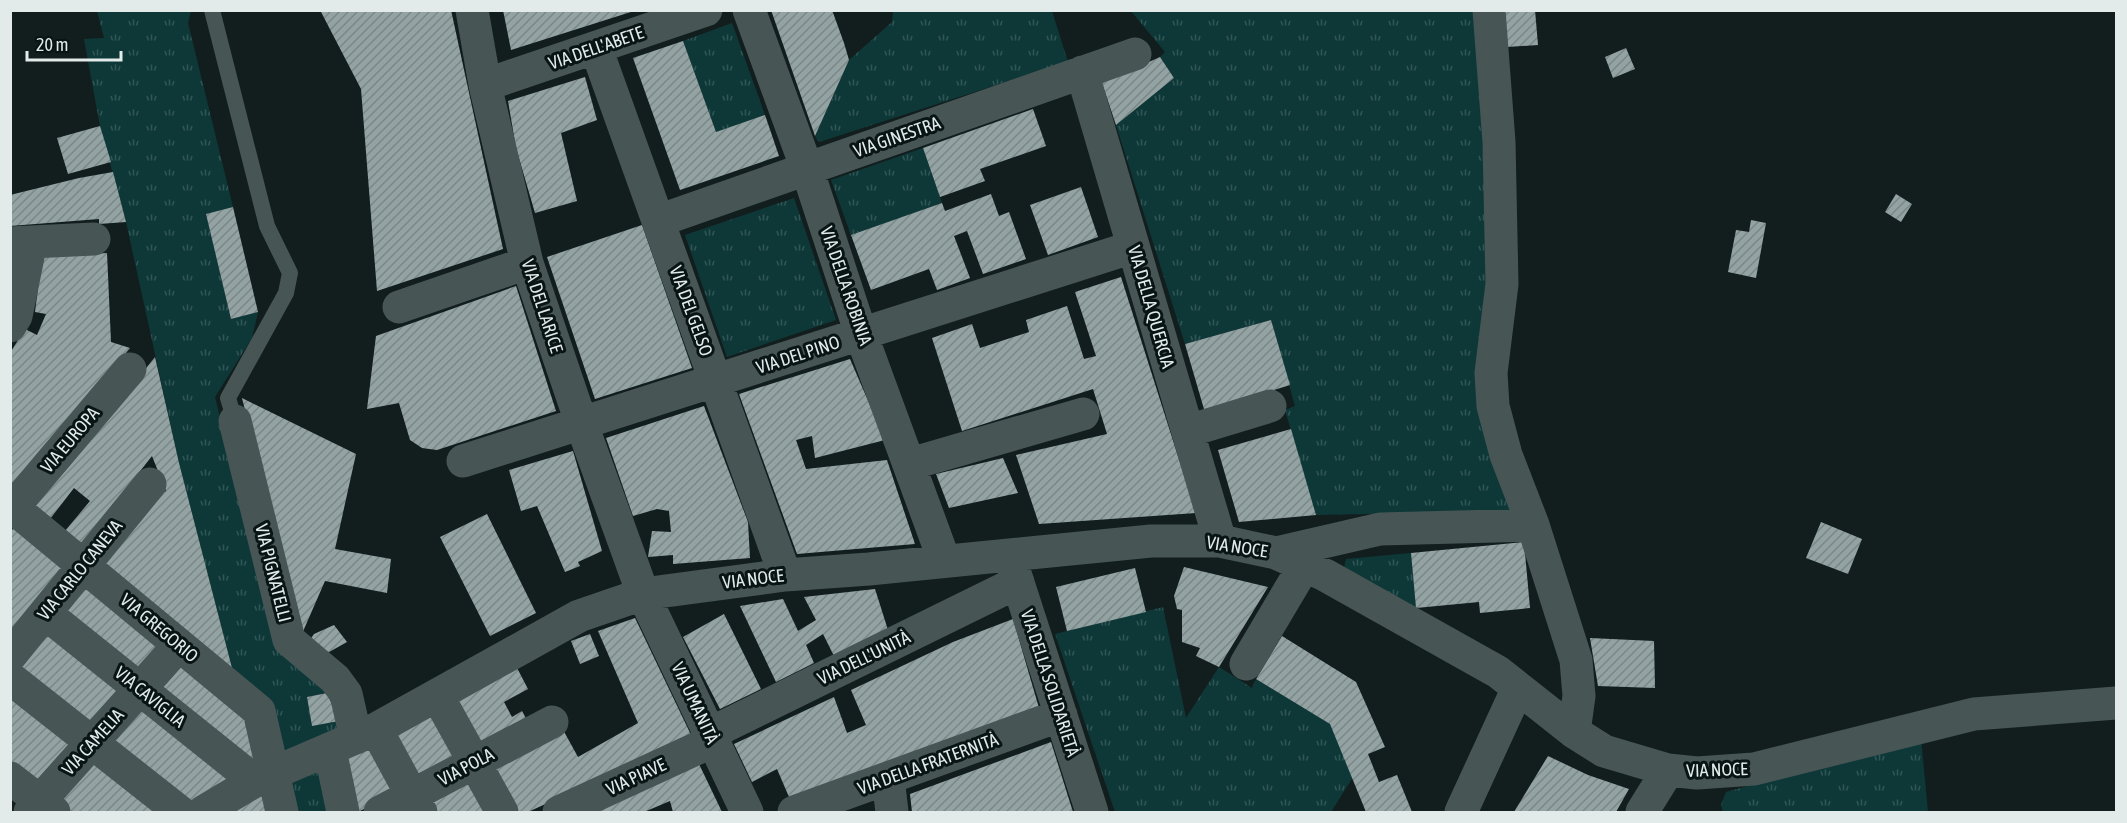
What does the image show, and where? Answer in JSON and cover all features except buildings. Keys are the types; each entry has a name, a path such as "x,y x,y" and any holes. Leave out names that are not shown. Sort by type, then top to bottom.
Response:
{"street":[{"name":"VIA DEL LARICE","path":"472,10 485,85 527,263 643,594"},
{"name":"VIA DELL'ABETE","path":"485,85 706,10"},
{"name":"VIA DELLA ROBINIA","path":"749,10 807,169 861,334 944,560"},
{"path":"1489,10 1499,142 1502,284 1491,373 1493,406 1506,455 1533,525 1576,660 1579,696 1574,732"},
{"name":"VIA DEL GELSO","path":"596,48 785,575"},
{"name":"VIA GINESTRA","path":"658,221 1135,54"},
{"name":"VIA DELLA QUERCIA","path":"1082,72 1220,541"},
{"path":"10,326 16,316 21,243 94,238"},
{"name":"VIA DEL PINO","path":"463,461 582,425 1133,247"},
{"path":"399,307 527,263"},
{"name":"VIA EUROPA","path":"12,508 130,369"},
{"path":"1188,431 1270,406"},
{"path":"910,464 1083,414"},
{"name":"VIA PIGNATELLI","path":"235,421 289,640 335,679 346,694 354,739"},
{"name":"VIA CARLO CANEVA","path":"10,656 150,484"},
{"name":"VIA GREGORIO","path":"12,508 259,711 275,772 282,813"},
{"path":"1246,664 1290,559 1380,529 1533,525"},
{"name":"VIA NOCE","path":"203,813 275,772 354,739 437,696 579,616 643,594 785,575 869,569 944,560 1013,568 1151,541 1220,541 1290,559 1498,672 1574,732 1604,751 1668,770 1697,773 1754,769 1974,714 2116,703"},
{"name":"VIA DELLA SOLIDARIETÀ","path":"1013,568 1092,813"},
{"name":"VIA DELL'UNITÀ","path":"711,737 1013,568"},
{"name":"VIA UMANITÀ","path":"643,594 747,813"},
{"name":"VIA CAVIGLIA","path":"45,613 140,689 275,772"},
{"name":"VIA CAMELIA","path":"41,809 92,743 180,645"},
{"path":"10,678 180,813"},
{"path":"1461,813 1518,688"},
{"path":"437,696 502,813"},
{"name":"VIA DELLA FRATERNITÀ","path":"794,813 1061,715"},
{"name":"VIA POLA","path":"380,813 417,804 474,763 552,722"},
{"name":"VIA PIAVE","path":"559,813 711,737"},
{"path":"354,739 417,804"},
{"path":"343,813 354,739"},
{"path":"1642,813 1668,770"},
{"path":"10,778 41,809"},
{"path":"888,778 892,813"}],"lane":[{"path":"212,10 267,226 290,273 286,293 228,398 235,421"}],"green space":[{"path":"97,11 191,11 188,23 233,207 206,214 231,319 258,312 252,338 215,397 237,488 327,693 307,697 312,726 339,721 343,734 281,756 232,668 179,463 126,222 100,126 84,39 104,38"},
{"path":"893,11 1052,11 1068,62 819,142 815,136 849,60 892,22"},
{"path":"1131,11 1479,11 1514,511 1316,515 1285,410 1295,406 1271,320 1185,344 1116,125 1174,78 1160,57 1165,52"},
{"path":"732,23 765,115 716,132 683,41"},
{"path":"923,148 942,203 851,235 831,180"},
{"path":"794,198 836,320 727,357 685,235"},
{"path":"1411,553 1416,608 1344,568 1346,559"},
{"path":"1163,607 1186,718 1219,667 1252,688 1256,679 1330,724 1353,777 1331,812 1115,812 1055,634"},
{"path":"1921,739 1928,812 1723,812 1721,805 1726,792"},
{"path":"324,767 333,812 291,812 284,778"}]}
